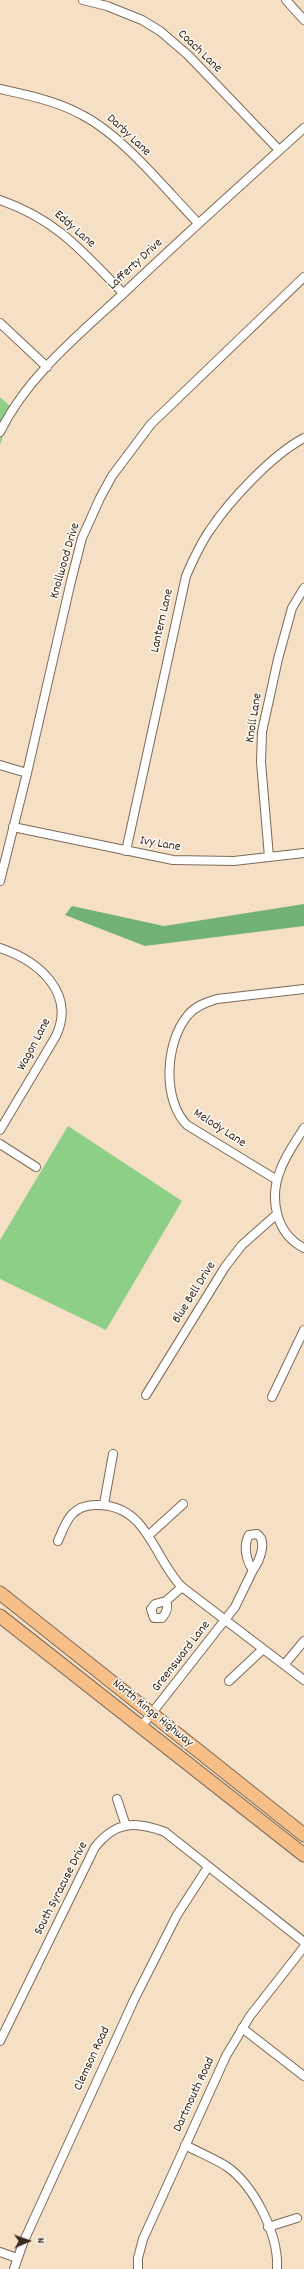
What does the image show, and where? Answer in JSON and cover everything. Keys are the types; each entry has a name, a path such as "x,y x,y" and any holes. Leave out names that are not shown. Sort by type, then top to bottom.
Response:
{"main road":[{"name":"North Kings Highway","path":"0,1593 304,1835"},
{"name":"North Kings Highway","path":"0,1616 304,1855"}],"street":[{"name":"Coach Lane","path":"83,0 107,6 142,20 160,31 188,55 279,150"},
{"path":"286,0 304,20"},
{"name":"Darby Lane","path":"0,89 57,104 96,123 115,138 198,223"},
{"name":"Lafferty Drive","path":"0,432 11,410 27,389 47,367 198,223 304,128"},
{"name":"Eddy Lane","path":"0,200 41,218 61,231 123,293"},
{"name":"Knollwood Drive","path":"0,880 27,773 82,538 112,476 151,424 304,277"},
{"path":"0,323 47,367"},
{"name":"Lantern Lane","path":"126,851 173,628 186,576 191,564 210,529 248,485 278,456 304,438"},
{"name":"Knoll Lane","path":"268,857 261,762 262,732 278,659 292,608 304,588"},
{"path":"0,765 27,773"},
{"name":"Ivy Lane","path":"13,827 126,851 194,862 234,861 304,853"},
{"name":"Wagon Lane","path":"0,948 18,954 39,967 62,1002 62,1024 0,1130"},
{"name":"Melody Lane","path":"277,1180 187,1125 173,1106 171,1096 171,1062 180,1028 188,1015 208,1002 218,998 304,989"},
{"path":"303,1133 280,1169 277,1180 277,1214 285,1234 304,1248"},
{"path":"0,1144 36,1166"},
{"name":"Blue Bell Drive","path":"146,1395 225,1267 242,1245 277,1214"},
{"path":"272,1397 304,1330"},
{"path":"104,1504 113,1454"},
{"name":"Greensward Lane","path":"58,1541 68,1517 76,1509 90,1505 104,1504 128,1513 148,1535 172,1577 182,1587 262,1650 304,1680"},
{"path":"148,1535 183,1504"},
{"name":"Greensward Lane","path":"141,1727 235,1607 253,1570"},
{"path":"166,1601 182,1587"},
{"path":"284,1666 304,1641"},
{"path":"229,1681 262,1650"},
{"path":"117,1799 126,1826"},
{"name":"South Syracuse Drive","path":"0,2041 95,1847 106,1834 126,1826 151,1827 165,1832 304,1942"},
{"name":"Clemson Road","path":"14,2269 17,2258 83,2108 134,2000 177,1915 208,1867"},
{"name":"Dartmouth Road","path":"138,2269 138,2258 143,2239 226,2056 242,2028 304,1947"},
{"path":"242,2028 304,2076"},
{"path":"185,2145 226,2166 244,2183 259,2204 274,2240 277,2269"},
{"path":"268,2227 297,2218"},
{"path":"0,2252 17,2258"}],"green space":[{"path":"0,397 12,408 0,445"},
{"path":"304,904 304,926 145,946 65,915 72,906 164,926"},
{"path":"68,1126 182,1201 106,1330 0,1279 0,1240"}]}
